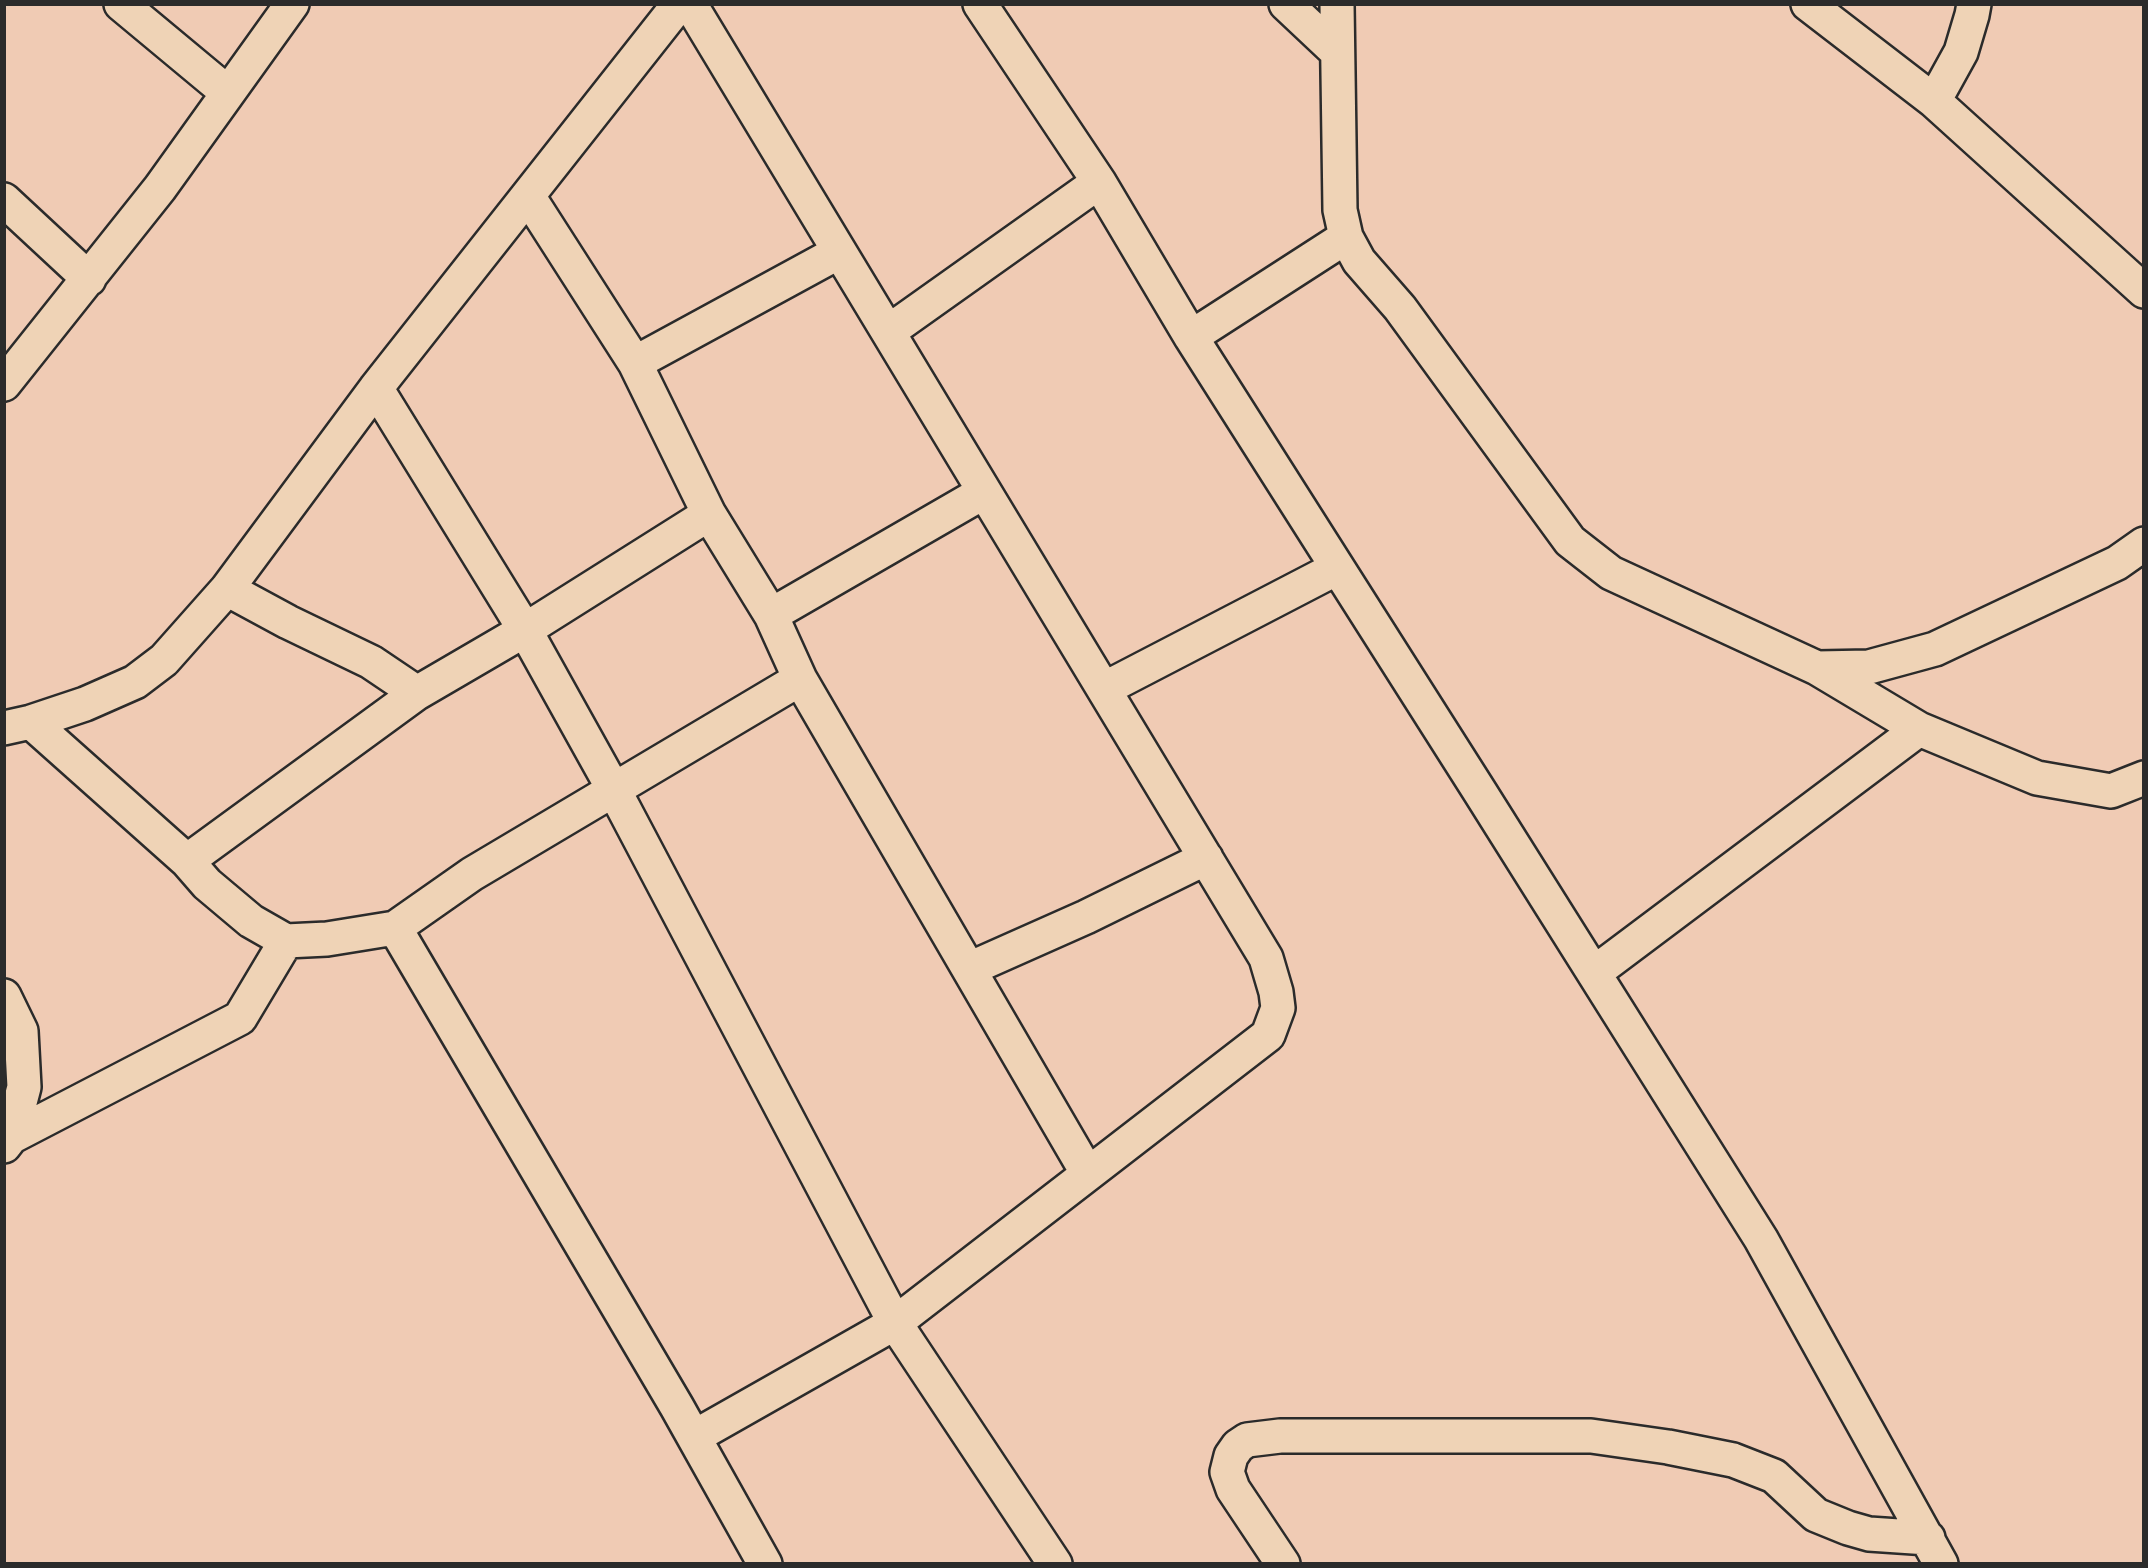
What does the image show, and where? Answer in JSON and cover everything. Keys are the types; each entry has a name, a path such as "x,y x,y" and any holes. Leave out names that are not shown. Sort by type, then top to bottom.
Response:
{"street":[{"path":"121,4 228,93"},
{"path":"4,384 160,188 292,4"},
{"path":"18,725 85,704 135,682 164,660 227,589 376,388 679,4"},
{"path":"690,4 1266,958 1278,1008 1268,1035 895,1323 694,1437"},
{"path":"980,4 1099,182 1191,337 1761,1239 1935,1551"},
{"path":"1286,4 1337,52"},
{"path":"1336,4 1340,210 1346,237 1359,261 1400,308 1570,541 1611,573 1817,668 1919,729 2037,778 2111,791 2144,778"},
{"path":"1808,4 1934,101 2137,273"},
{"path":"1934,101 1961,52 1974,4"},
{"path":"888,332 1099,182"},
{"path":"528,196 636,363 709,514 771,615 800,679 1088,1174"},
{"path":"4,200 89,279"},
{"path":"1191,337 1346,237"},
{"path":"636,363 839,252"},
{"path":"376,388 525,630 614,790 895,1323 1055,1563"},
{"path":"771,615 984,492"},
{"path":"187,861 417,693 525,630 709,514"},
{"path":"1817,668 1869,667 1935,649 2117,563 2144,544"},
{"path":"1104,689 1337,568"},
{"path":"227,589 288,622 371,662 417,693"},
{"path":"18,725 187,861 207,884 252,921 286,941 327,939 395,928 472,874 800,679"},
{"path":"1594,973 1919,729"},
{"path":"969,969 1206,858"},
{"path":"395,928 694,1437 765,1563"},
{"path":"8,1141 240,1018 286,941"},
{"path":"4,996 21,1031 24,1087 8,1141"},
{"path":"1283,1563 1233,1489 1227,1472 1231,1456 1246,1440 1281,1436 1591,1436 1668,1447 1733,1460 1774,1476 1816,1515 1848,1528 1935,1551"}]}
